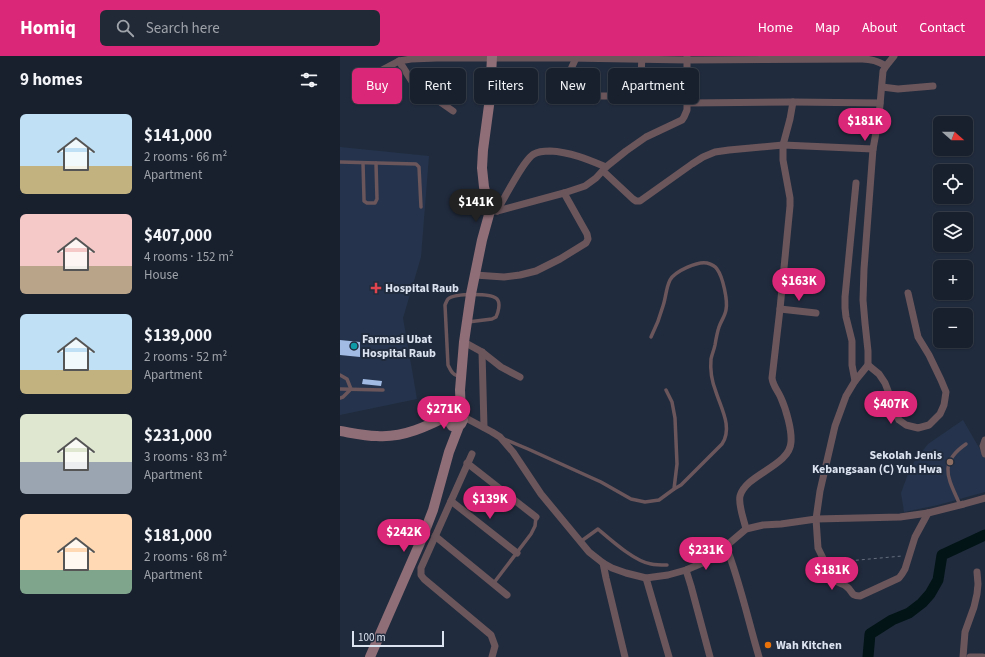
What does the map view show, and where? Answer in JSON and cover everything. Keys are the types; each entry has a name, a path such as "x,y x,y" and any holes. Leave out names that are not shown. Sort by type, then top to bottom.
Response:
{"street":[{"path":"894,56 884,71 874,149 864,284 868,365 854,381 846,396 835,426 820,491 816,520 818,548 833,579 839,584 846,586 853,595 860,596 899,578 905,569 915,537 928,513"},
{"path":"386,68 399,61 411,59 491,57 642,59 871,59 886,66"},
{"path":"491,57 490,98 482,168 484,188 494,211"},
{"path":"576,58 568,78 569,90 571,93 575,94 600,96 623,96 634,91 640,83 642,59"},
{"path":"399,61 413,83 453,112"},
{"path":"882,87 898,89 933,86"},
{"path":"746,529 740,502 740,496 743,490 749,483 783,458 789,450 791,443 790,430 784,406 772,378 790,206 790,198 783,160 783,145 793,102"},
{"path":"699,103 880,103"},
{"path":"494,211 564,193 584,186 596,178 626,150 646,137 682,120 687,110 687,104"},
{"path":"370,657 423,536 433,510 449,452 456,420 464,342 471,294 482,240 494,211 525,163 534,154 546,151 568,153 578,156 604,169 634,199 642,201 692,164 715,152 783,145 874,149"},
{"path":"854,381 852,341 844,308 856,183"},
{"path":"475,275 504,277 520,275 548,266 584,245 588,241 587,234 564,193"},
{"path":"868,365 879,374 885,383 892,407 899,420 906,425 918,428 929,424 940,414 944,404 946,392 918,337 908,293"},
{"path":"780,309 816,313"},
{"path":"464,342 520,377"},
{"path":"482,352 484,427"},
{"path":"340,431 386,436 456,420 484,427 500,437 513,452 541,494 589,552 603,563 626,573 646,578 668,575 686,570 707,560 746,529 763,525 816,520 900,517 928,513 985,498"},
{"path":"985,440 983,446 985,454"},
{"path":"472,454 421,568 421,575 491,636 495,646 492,657"},
{"path":"467,464 536,517"},
{"path":"451,501 517,553"},
{"path":"433,510 444,516"},
{"path":"435,536 507,595"},
{"path":"726,546 759,657"},
{"path":"603,563 625,657"},
{"path":"686,570 692,586 710,657"},
{"path":"963,657 965,632 977,594 978,572"},
{"path":"646,578 669,657"},
{"path":"970,657 983,657"}],"lane":[{"path":"340,162 412,163 418,165 421,207"},
{"path":"363,163 364,201 368,203 375,203 377,199 376,163"},
{"path":"500,437 601,482 631,499 644,502 659,500 681,485 722,444 727,428 722,407 710,371 717,334 726,312 727,305 726,296 716,267 706,262 700,263 681,270 671,278 660,318 652,337"},
{"path":"461,376 455,376 451,372 448,365 445,304 447,300 458,295 471,294 493,297 497,299 499,302 498,314 496,317 492,319 467,322"},
{"path":"340,375 347,379 351,389"},
{"path":"340,389 383,390"},
{"path":"340,398 351,389"},
{"path":"666,390 672,402 675,418 677,464 674,490"},
{"path":"960,505 949,481 947,471 950,461 957,451 966,444"},
{"path":"493,584 531,534 535,526 536,517"},
{"path":"580,542 598,529 632,556 650,564 667,565"}],"path":[{"path":"822,558 848,561 893,558 909,555"}],"shaded area":[{"name":"Hospital Raub","path":"340,147 429,156 421,257 403,318 417,399 340,415"},
{"name":"Sekolah Jenis Kebangsaan (C) Yuh Hwa","path":"963,420 985,458 985,492 938,505 904,512 901,493 911,466 928,444"}],"building":[{"path":"340,340 360,342 360,357 340,355"},
{"path":"363,379 382,381 381,386 362,384"}],"waterway":[{"path":"868,657 870,634 892,620 909,613 922,603 930,594 938,580 942,555 985,535"}],"place":[{"name":"Hospital Raub","path":"376,288"},
{"name":"Farmasi Ubat Hospital Raub","path":"354,346"},
{"name":"Sekolah Jenis Kebangsaan (C) Yuh Hwa","path":"950,462"},
{"name":"Wah Kitchen","path":"768,645"}]}
